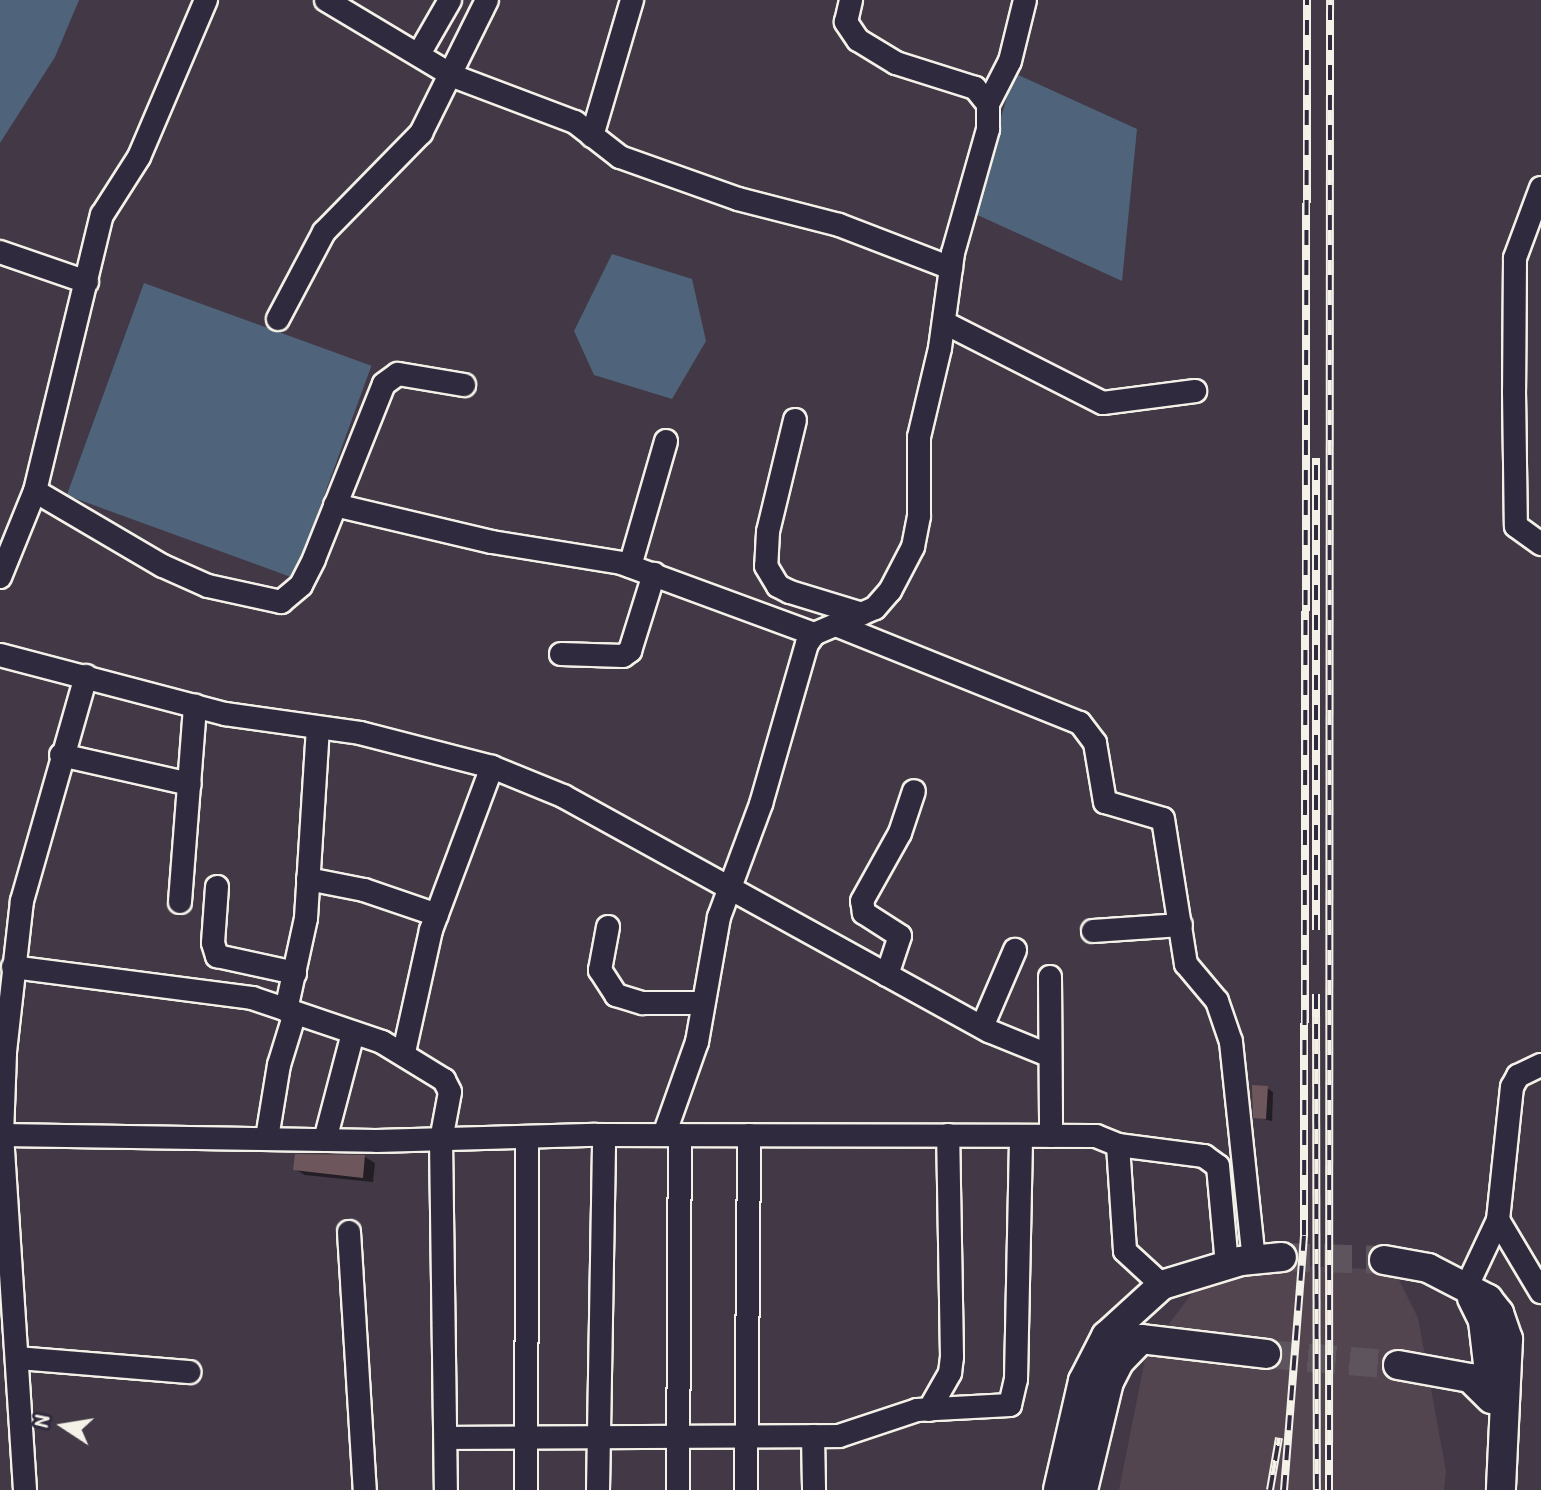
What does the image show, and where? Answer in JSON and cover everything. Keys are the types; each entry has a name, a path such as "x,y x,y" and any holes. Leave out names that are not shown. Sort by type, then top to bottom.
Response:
{"main road":[{"path":"1384,1260 1428,1268 1467,1286 1499,1313 1508,1339 1501,1490"},
{"path":"1058,1490 1083,1381 1106,1336 1162,1285 1254,1261"},
{"path":"1467,1286 1483,1321 1491,1399 1486,1490"},
{"path":"1130,1348 1140,1303"},
{"path":"1083,1490 1109,1382 1130,1348 1141,1339 1163,1338 1266,1354"},
{"path":"1398,1365 1470,1378 1491,1399"}],"street":[{"path":"0,577 35,491 107,201 139,157 206,0"},
{"path":"326,0 453,76 575,122 620,157 655,171 839,225 951,268"},
{"path":"419,54 450,0"},
{"path":"278,319 324,232 421,133 453,76 487,0"},
{"path":"592,136 632,0"},
{"path":"851,0 846,12 849,31 870,49 966,83 988,104"},
{"path":"335,505 492,542 630,566 814,634 862,614 890,591 918,529 917,451 945,323 951,268 988,129 988,104 1010,61 1025,0"},
{"path":"1541,188 1515,258 1514,406 1516,526 1541,544"},
{"path":"0,252 87,282"},
{"path":"945,323 1103,403 1195,391"},
{"path":"35,491 163,566 208,586 281,602 301,585 390,377 464,385"},
{"path":"795,420 768,532 766,566 778,586 790,592 862,614"},
{"path":"630,566 666,441"},
{"path":"561,654 623,656 630,651 654,574"},
{"path":"836,625 1089,730 1105,802 1157,814 1167,825 1186,964 1217,1001 1231,1042 1254,1261"},
{"path":"678,1490 672,1135 697,1042 708,962 730,886 814,634"},
{"path":"0,655 195,706 425,746 492,767 563,796 982,1027 1048,1055"},
{"path":"25,1490 2,1135 4,1008 22,901 61,755 86,676"},
{"path":"180,902 195,706"},
{"path":"267,1138 291,1011 308,879 318,729"},
{"path":"61,755 190,784"},
{"path":"404,1052 437,915 492,767"},
{"path":"887,975 900,936 864,913 862,901 900,833 914,791"},
{"path":"308,879 364,890 437,915"},
{"path":"217,887 213,943 217,956 295,973"},
{"path":"1093,931 1181,925"},
{"path":"608,927 600,970 616,995 643,1003 703,1003"},
{"path":"982,1027 1015,950"},
{"path":"13,967 215,990 291,1011 404,1052 449,1087 441,1140 446,1490"},
{"path":"1050,977 1048,1055 1051,1136"},
{"path":"325,1140 353,1033"},
{"path":"1467,1286 1498,1220 1512,1087 1518,1076 1541,1065"},
{"path":"2,1135 325,1140 604,1135 1096,1136 1118,1145 1204,1156 1218,1166 1254,1261"},
{"path":"598,1490 604,1135"},
{"path":"746,1490 749,1135"},
{"path":"929,1410 950,1373 952,1357 948,1135"},
{"path":"446,1438 857,1434 900,1414 929,1410 1001,1410 1015,1397 1021,1136"},
{"path":"526,1490 527,1137"},
{"path":"1118,1145 1121,1240 1162,1285"},
{"path":"1498,1220 1541,1292"},
{"path":"349,1232 365,1490"},
{"path":"1515,1249 1541,1251"},
{"path":"18,1358 189,1372"},
{"path":"813,1436 814,1490"}],"shaded area":[{"path":"1279,1265 1394,1270 1418,1318 1446,1471 1444,1490 1119,1490 1146,1354 1206,1275"}],"water":[{"path":"0,0 79,0 55,57 0,143"},
{"path":"1014,73 1137,129 1122,281 973,213"},
{"path":"612,254 692,279 706,341 672,399 594,375 574,331"},
{"path":"144,283 371,366 294,578 67,495"}],"building":[{"path":"1252,1085 1268,1086 1266,1119 1253,1118"},
{"path":"295,1154 365,1155 363,1178 293,1170"}],"tunnel":[{"path":"1282,1257 1384,1260"},
{"path":"1266,1354 1398,1365"}],"railway":[{"path":"1284,1490 1304,1235 1307,0"},
{"path":"1329,1490 1330,0"},
{"path":"1316,458 1316,930"},
{"path":"1316,994 1317,1490"},
{"path":"1270,1490 1279,1438"}]}
